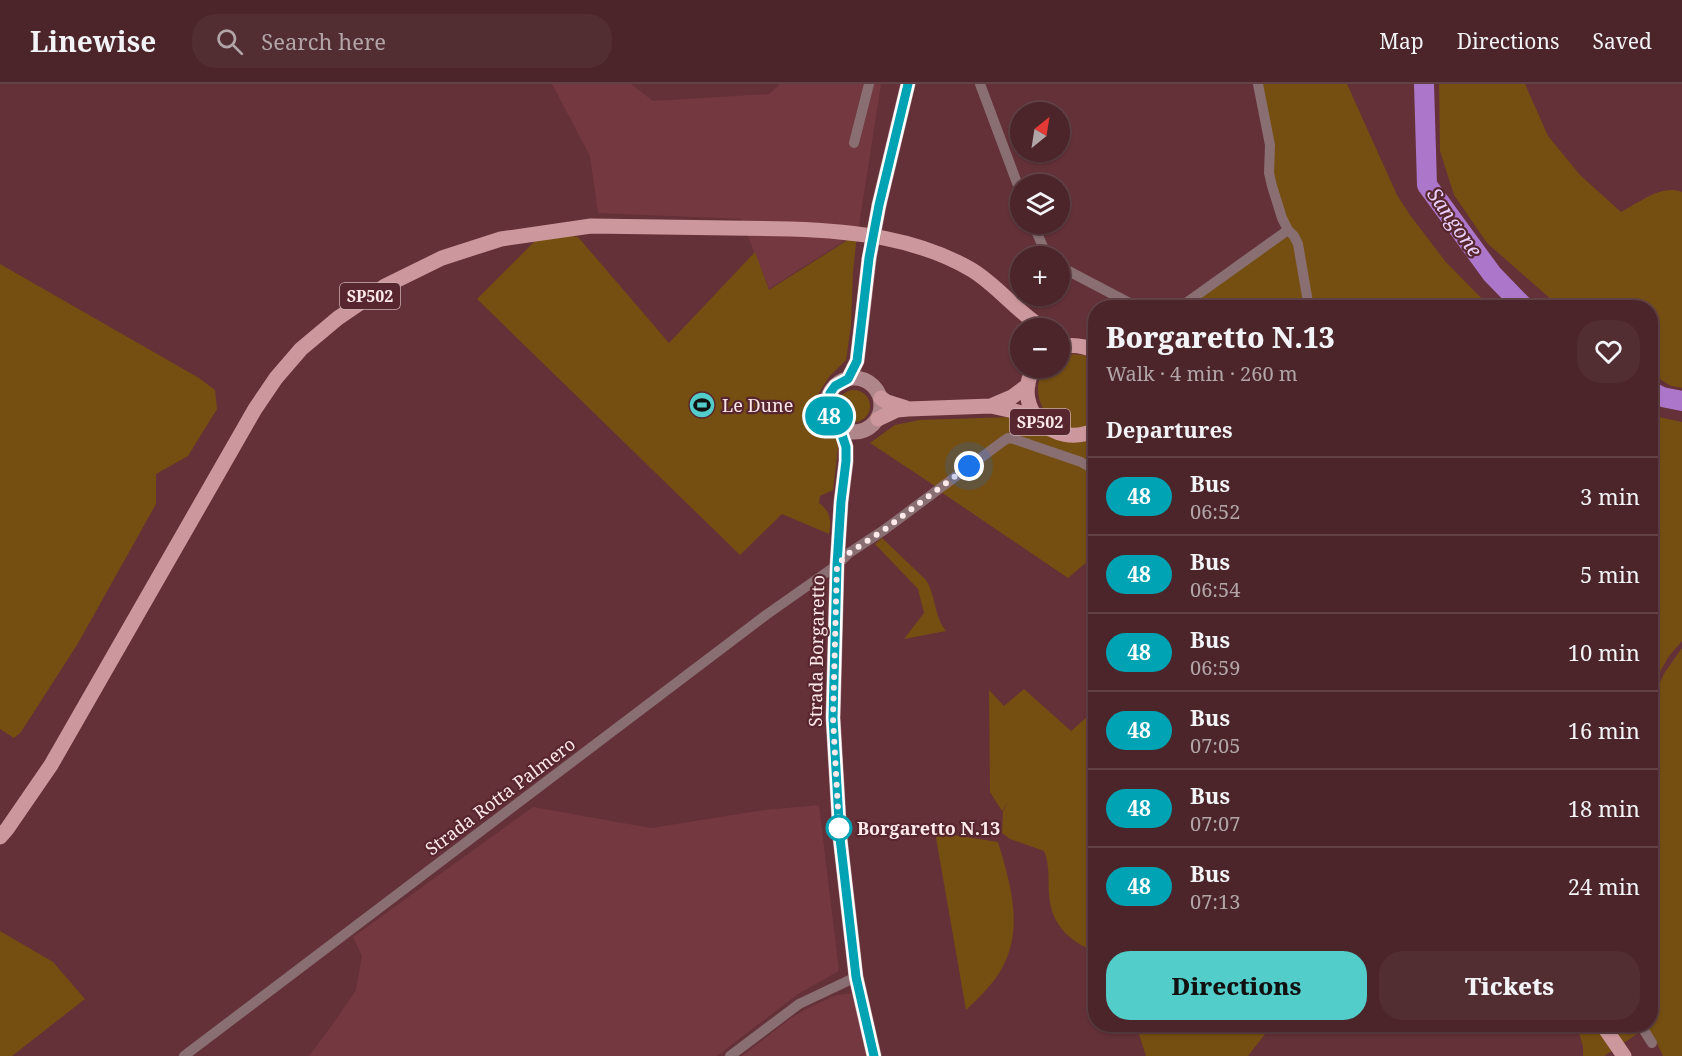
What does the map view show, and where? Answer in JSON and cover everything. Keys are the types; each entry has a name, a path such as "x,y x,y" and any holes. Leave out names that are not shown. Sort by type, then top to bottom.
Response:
{"main road":[{"name":"SP502","path":"0,837 51,765 255,409 276,378 301,349 338,318 385,286 442,258 501,239 591,226 822,230 903,242 939,254 973,271 1031,318"},
{"name":"SP502","path":"1003,294 1021,318"},
{"path":"1070,345 1088,349"},
{"name":"SP502","path":"1030,378 1027,394 1032,411 1043,425 1064,435 1088,439"},
{"path":"991,406 1012,397 1028,385"},
{"path":"880,398 908,409"},
{"path":"878,419 908,409 991,406 1018,412 1043,425"},
{"name":"SP502","path":"1075,436 1088,433"},
{"path":"1608,1032 1624,1056"}],"street":[{"path":"854,143 869,84"},
{"path":"855,379 869,258 879,205 908,84"},
{"path":"980,84 1014,174"},
{"path":"1258,84 1270,145 1269,172 1272,186 1282,219 1298,244 1308,300"},
{"path":"1190,300 1288,230"},
{"path":"1070,272 1123,300"},
{"path":"855,379 872,384 880,398 881,410 878,419 871,427 861,432 840,429 830,416 827,402 835,386 855,379"},
{"name":"Strada Borgaretto","path":"840,429 846,447 846,461 837,565 833,718 840,838 856,977 873,1056"},
{"name":"Strada Borgaretto","path":"846,461 861,432"},
{"name":"Strada Rotta Palmero","path":"184,1056 766,615 1008,438 1088,466"},
{"path":"730,1056 799,1004 856,977"},
{"path":"1645,1032 1652,1042"}],"shaded area":[{"path":"552,84 631,84 653,101 769,94 780,84 881,84 858,232 769,289 741,219 598,213 590,156"},
{"path":"1259,84 1347,84 1397,195 1445,261 1483,300 1196,300 1286,237 1291,238 1289,226 1273,185"},
{"path":"1439,84 1525,84 1548,136 1580,175 1621,212 1658,192 1674,190 1682,192 1682,388 1671,386 1658,378 1658,300 1552,300 1487,243 1454,195 1440,151"},
{"name":"Le Dune","path":"559,234 578,237 669,343 755,252 769,290 857,234 851,325 846,360 829,377 819,393 819,416 827,429 839,440 833,490 820,496 819,503 826,509 829,516 829,534 782,514 740,555 477,299 539,237"},
{"path":"0,264 199,378 215,390 217,409 188,456 156,474 156,504 77,645 21,732 14,738 0,729"},
{"path":"1070,354 1088,357 1088,561 1068,578 941,492 1045,412 1038,395 1040,379 1070,378"},
{"path":"854,390 865,395 870,406 865,417 854,422 843,417 838,406 843,395"},
{"path":"1012,417 1025,421 935,486 870,443 895,425 919,420"},
{"path":"1658,417 1682,422 1682,641 1669,656 1658,675"},
{"path":"882,538 926,580 939,619 946,631 904,639 924,613 918,589 875,544"},
{"path":"1682,648 1682,1056 1663,1056 1649,1032 1658,1032 1658,686"},
{"path":"1024,689 1071,731 1088,716 1088,948 1065,933 1055,919 1050,902 1044,851 1010,839 1002,833 1003,811 1009,801 1002,811 990,792 989,690 1004,706"},
{"path":"819,805 839,971 798,994 717,1056 309,1056 356,990 362,956 353,937 533,807 651,828 764,810"},
{"path":"935,832 998,842 1009,881 1014,919 1008,955 999,973 984,993 966,1010"},
{"path":"0,931 53,962 85,999 12,1056 0,1056"},
{"path":"854,993 867,1056 742,1056 791,1018 814,1005 837,995"},
{"path":"1138,1032 1267,1032 1248,1056 1146,1056"},
{"path":"1579,1032 1640,1032 1604,1056 1583,1056"}],"waterway":[{"name":"Sangone","path":"1424,84 1427,185 1492,274 1517,300"},
{"name":"Sangone","path":"1658,395 1682,401"}],"bus line":[{"name":"48","path":"874,1056 856,977 840,838 833,718 835,601 846,447 840,429 833,422 827,406 830,393 835,386 848,379 857,361 869,258 879,205 908,84"}],"place":[{"name":"Le Dune","path":"702,405"},
{"name":"Borgaretto N.13","path":"839,828"}],"route":[{"path":"839,828 833,718 837,565 849,553 884,530 969,466"}]}
